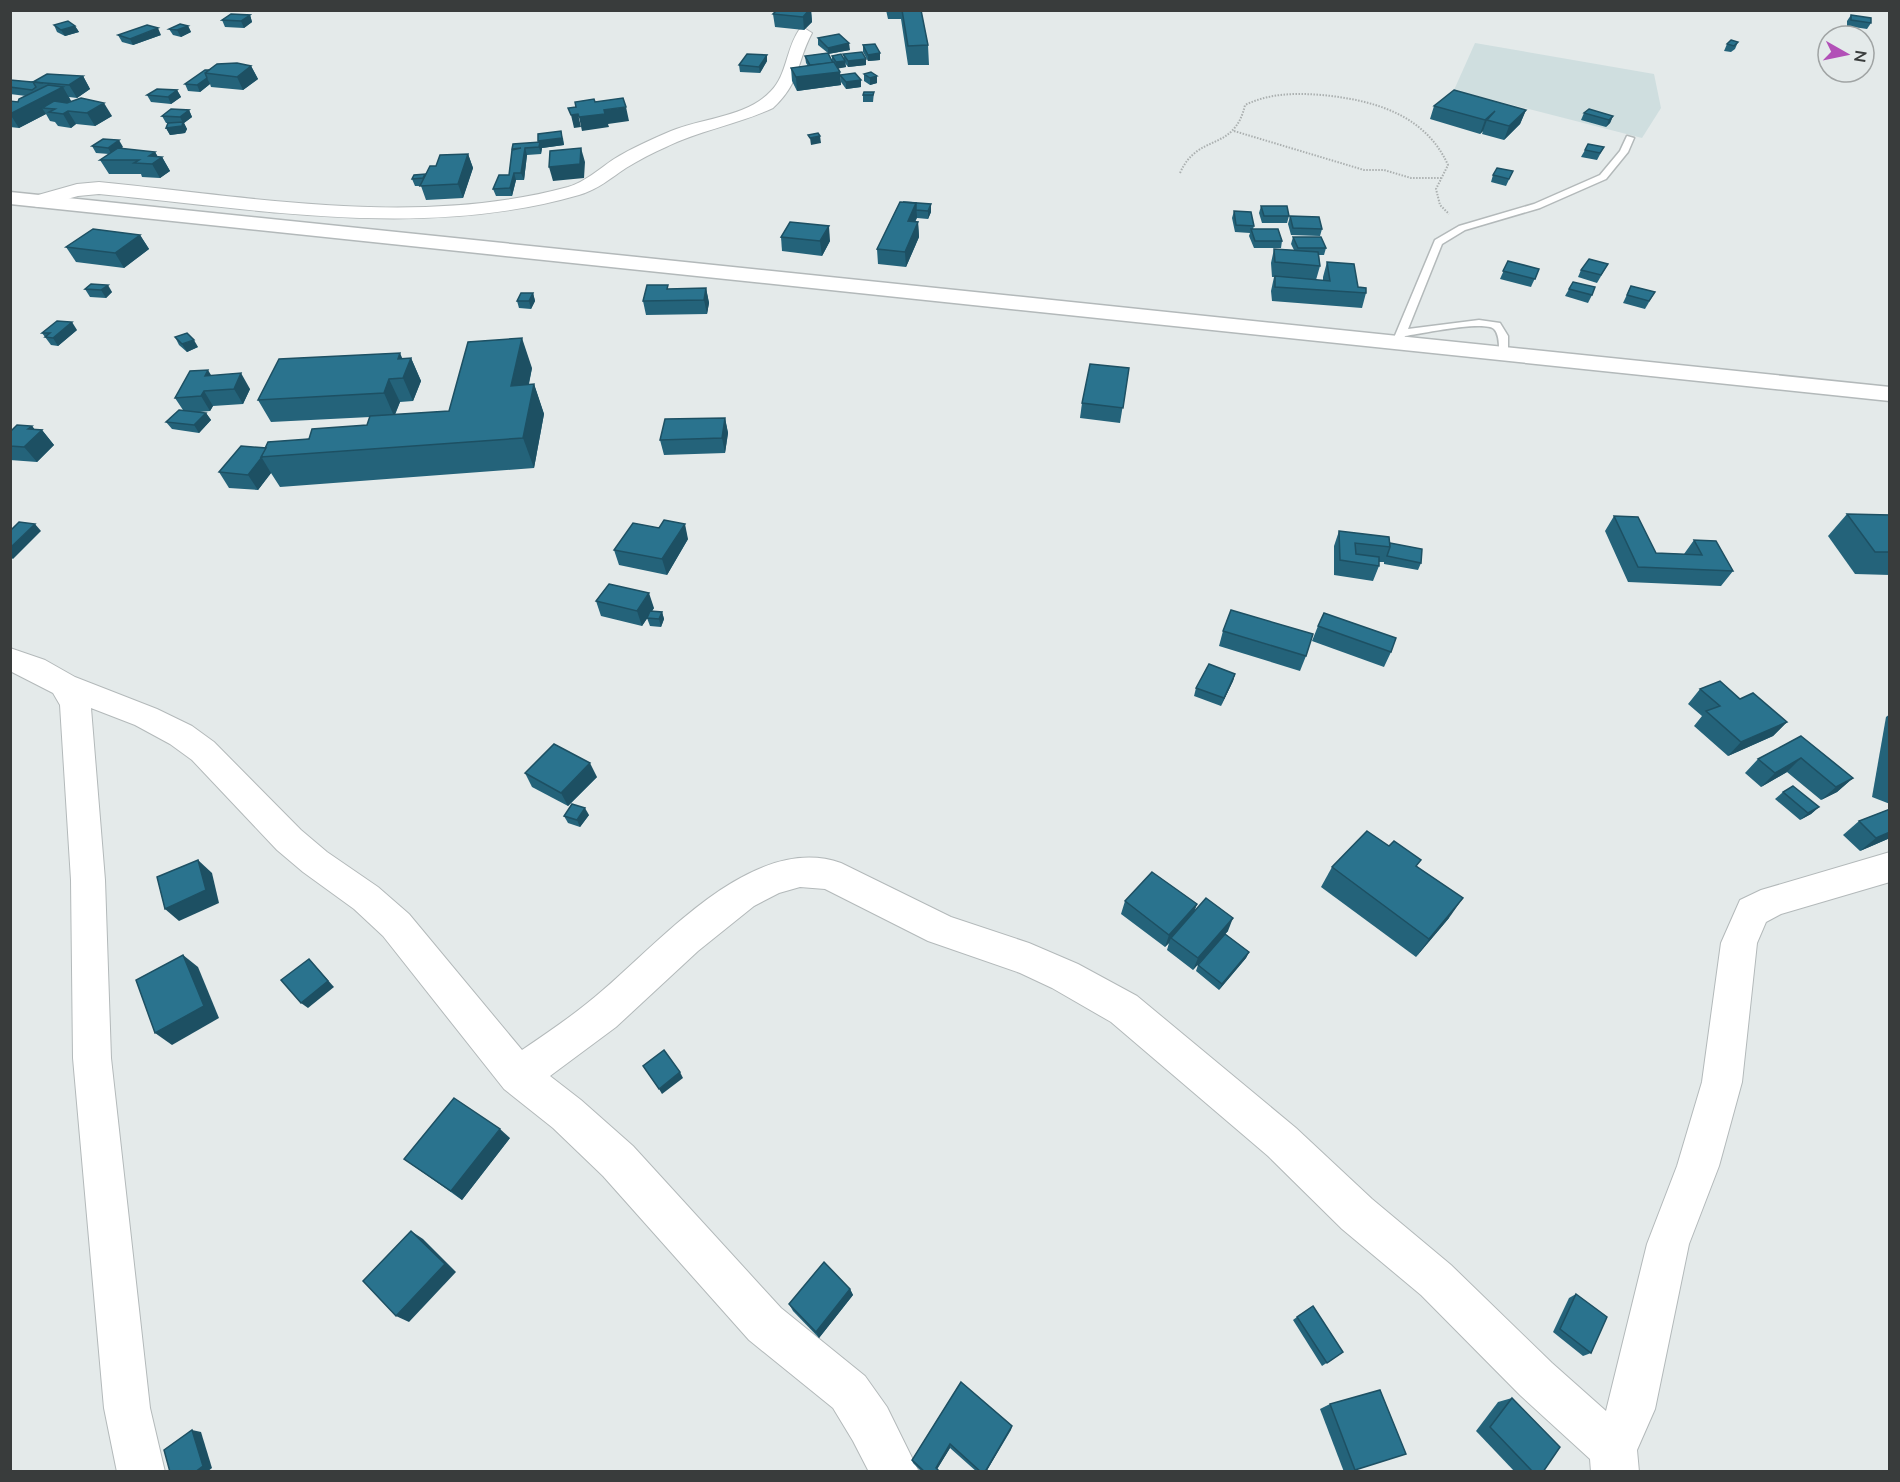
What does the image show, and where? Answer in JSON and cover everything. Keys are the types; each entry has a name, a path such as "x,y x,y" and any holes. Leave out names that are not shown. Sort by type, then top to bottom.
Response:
{"highway":[{"path":"10,198 1399,339 1504,356 1890,394"}],"street":[{"path":"38,201 77,190 99,188 314,209 408,213 477,208 559,194 583,188 627,159 679,134 767,104 776,96 791,75 799,40 804,33"},
{"path":"10,660 34,668 64,685 146,717 181,735 203,750 289,840 315,862 366,898 396,925 518,1075 567,1114 618,1161 765,1324 849,1392 870,1424 895,1472"},
{"path":"64,685 75,705 88,880 92,1058 127,1408 141,1472"},
{"path":"518,1075 574,1038 714,915 754,887 792,874 815,871 829,874 941,930 1029,960 1065,976 1124,1009 1282,1142 1358,1214 1436,1280 1614,1460 1632,1409 1668,1244 1698,1166 1722,1082 1739,943 1748,920 1753,911 1773,901 1890,867"}],"lane":[{"path":"1399,339 1438,242 1462,228 1537,206 1603,177 1624,152 1630,138"},
{"path":"1399,339 1469,324 1493,324 1498,327 1503,336 1504,356"}],"path":[{"path":"1180,172 1190,155 1200,146 1234,131 1241,120 1245,105 1259,98 1301,94 1366,102 1400,113 1433,140 1443,152 1448,165 1436,189 1440,205 1462,228"},
{"path":"1234,131 1364,170 1384,170 1412,178 1441,178"}],"shaded area":[{"path":"1475,43 1654,74 1661,108 1642,138 1454,90"}],"building":[{"path":"777,10 809,10 803,17 773,14"},
{"path":"902,10 921,10 928,45 908,46"},
{"path":"231,14 250,15 241,21 222,20"},
{"path":"1851,15 1871,18 1871,23 1851,20"},
{"path":"68,21 75,26 61,30 54,25"},
{"path":"180,24 188,26 177,30 169,29"},
{"path":"147,25 158,28 130,39 118,35"},
{"path":"839,34 849,43 828,48 818,38"},
{"path":"1731,40 1738,42 1734,46 1727,44"},
{"path":"875,44 880,53 868,55 863,45"},
{"path":"862,52 866,59 848,61 843,54"},
{"path":"828,53 833,63 810,65 805,56"},
{"path":"747,54 767,55 759,67 739,65"},
{"path":"841,54 845,61 836,62 832,56"},
{"path":"834,62 840,72 796,77 791,68"},
{"path":"237,63 251,66 237,77 205,73 217,64"},
{"path":"205,70 209,70 205,73 207,78 197,85 185,84"},
{"path":"871,72 877,76 870,78 864,74"},
{"path":"855,73 861,80 846,82 840,75"},
{"path":"47,74 83,76 69,85 33,82"},
{"path":"10,80 33,82 36,87 32,90 10,87"},
{"path":"48,85 63,87 10,114 10,101 18,102 19,99"},
{"path":"157,89 177,90 168,97 147,95"},
{"path":"1454,90 1526,110 1509,126 1487,120 1495,111 1485,120 1434,106"},
{"path":"864,92 874,92 873,95 863,95"},
{"path":"81,98 104,103 87,113 68,111 63,114 49,112 55,109 42,108 54,101 67,103"},
{"path":"623,98 626,107 604,110 605,114 579,117 578,114 571,115 568,108 576,107 575,102"},
{"path":"171,109 189,110 180,117 162,116"},
{"path":"1589,109 1613,116 1609,120 1584,113"},
{"path":"183,122 182,126 166,128 168,123"},
{"path":"561,131 562,138 538,141 538,134"},
{"path":"818,133 820,136 810,138 808,135"},
{"path":"103,139 119,140 108,148 92,146"},
{"path":"540,142 539,147 525,148 521,173 514,173 510,188 493,189 499,175 509,175 512,150 521,148 512,149 513,144"},
{"path":"1588,144 1604,147 1600,153 1585,150"},
{"path":"118,148 155,152 149,156 162,157 152,164 134,163 139,160 100,160"},
{"path":"581,148 580,164 549,167 550,151"},
{"path":"468,154 458,184 420,186 430,166 436,166 440,155"},
{"path":"1497,168 1513,171 1509,179 1493,175"},
{"path":"425,174 423,178 412,179 414,175"},
{"path":"900,202 916,203 908,221 918,222 905,252 877,249"},
{"path":"903,202 931,204 928,211 916,210 916,203"},
{"path":"1261,206 1287,206 1289,216 1264,216"},
{"path":"1234,211 1251,212 1254,226 1236,225"},
{"path":"1290,216 1319,217 1322,229 1293,228"},
{"path":"790,222 829,226 820,241 781,237"},
{"path":"93,229 140,235 115,253 66,247"},
{"path":"1251,229 1278,229 1282,241 1255,241"},
{"path":"1293,237 1321,237 1326,248 1298,248"},
{"path":"1274,249 1318,252 1320,266 1275,262"},
{"path":"1589,259 1608,264 1601,275 1581,270"},
{"path":"1508,261 1539,269 1535,279 1503,271"},
{"path":"1327,262 1354,264 1358,287 1366,288 1366,293 1275,287 1275,276 1330,281"},
{"path":"1573,282 1595,287 1592,295 1569,289"},
{"path":"91,284 108,285 101,290 85,289"},
{"path":"647,285 668,285 667,289 706,288 704,300 643,301"},
{"path":"1631,286 1655,292 1649,301 1627,295"},
{"path":"521,293 533,293 529,301 517,301"},
{"path":"57,321 72,322 53,338 45,337 50,333 42,333"},
{"path":"187,333 194,340 182,344 175,337"},
{"path":"522,338 511,386 534,384 523,438 261,457 268,442 309,439 312,429 367,425 370,416 449,411 468,342"},
{"path":"400,353 398,359 411,358 403,378 389,379 384,393 258,400 279,359"},
{"path":"1090,364 1129,368 1123,408 1082,403"},
{"path":"208,370 205,376 241,373 234,389 204,391 201,396 175,398 190,371"},
{"path":"179,410 206,413 194,425 166,422"},
{"path":"725,418 722,438 660,440 665,419"},
{"path":"17,425 32,426 28,429 42,430 24,447 10,446 10,430"},
{"path":"241,446 266,448 248,475 219,472"},
{"path":"1847,514 1890,515 1890,552 1875,552"},
{"path":"1614,516 1638,517 1656,553 1702,555 1694,540 1716,541 1733,571 1638,567"},
{"path":"664,520 685,524 662,559 614,550 633,523 659,528"},
{"path":"19,522 35,524 10,548 10,529"},
{"path":"1339,531 1389,537 1390,547 1355,543 1356,554 1379,557 1379,566 1340,560"},
{"path":"1390,543 1422,549 1421,563 1387,556"},
{"path":"609,584 649,593 637,611 596,601"},
{"path":"1231,610 1313,634 1306,656 1223,631"},
{"path":"650,611 662,612 659,619 647,618"},
{"path":"1324,613 1396,638 1391,652 1318,626"},
{"path":"1209,664 1235,674 1224,698 1196,688"},
{"path":"1720,681 1740,699 1753,693 1787,722 1741,742 1706,711 1720,706 1700,689"},
{"path":"1801,736 1853,778 1836,787 1801,758 1775,773 1758,759"},
{"path":"554,744 590,763 561,793 525,773"},
{"path":"1793,786 1819,807 1808,813 1783,792"},
{"path":"572,804 585,808 577,820 564,816"},
{"path":"1890,809 1890,832 1876,838 1859,821"},
{"path":"1367,831 1389,846 1394,841 1421,860 1416,866 1463,898 1429,939 1332,867"},
{"path":"198,860 206,890 165,909 157,877"},
{"path":"1152,872 1197,904 1169,935 1125,901"},
{"path":"1206,898 1233,918 1198,958 1171,938"},
{"path":"1225,934 1249,952 1222,984 1198,965"},
{"path":"183,955 204,1006 155,1033 136,980"},
{"path":"309,959 328,981 301,1003 281,980"},
{"path":"664,1050 680,1072 659,1089 643,1066"},
{"path":"454,1098 500,1129 451,1191 404,1159"},
{"path":"411,1231 445,1264 396,1316 363,1281"},
{"path":"824,1262 850,1289 816,1332 789,1304"},
{"path":"1576,1294 1607,1317 1591,1353 1560,1329"},
{"path":"1313,1306 1343,1352 1327,1363 1297,1317"},
{"path":"961,1382 1012,1426 985,1472 981,1472 950,1444 936,1468 940,1472 925,1472 912,1460"},
{"path":"1380,1390 1406,1454 1355,1470 1330,1404"},
{"path":"1512,1398 1560,1447 1543,1472 1533,1472 1490,1427"},
{"path":"192,1430 203,1466 195,1472 170,1472 164,1450"}]}
